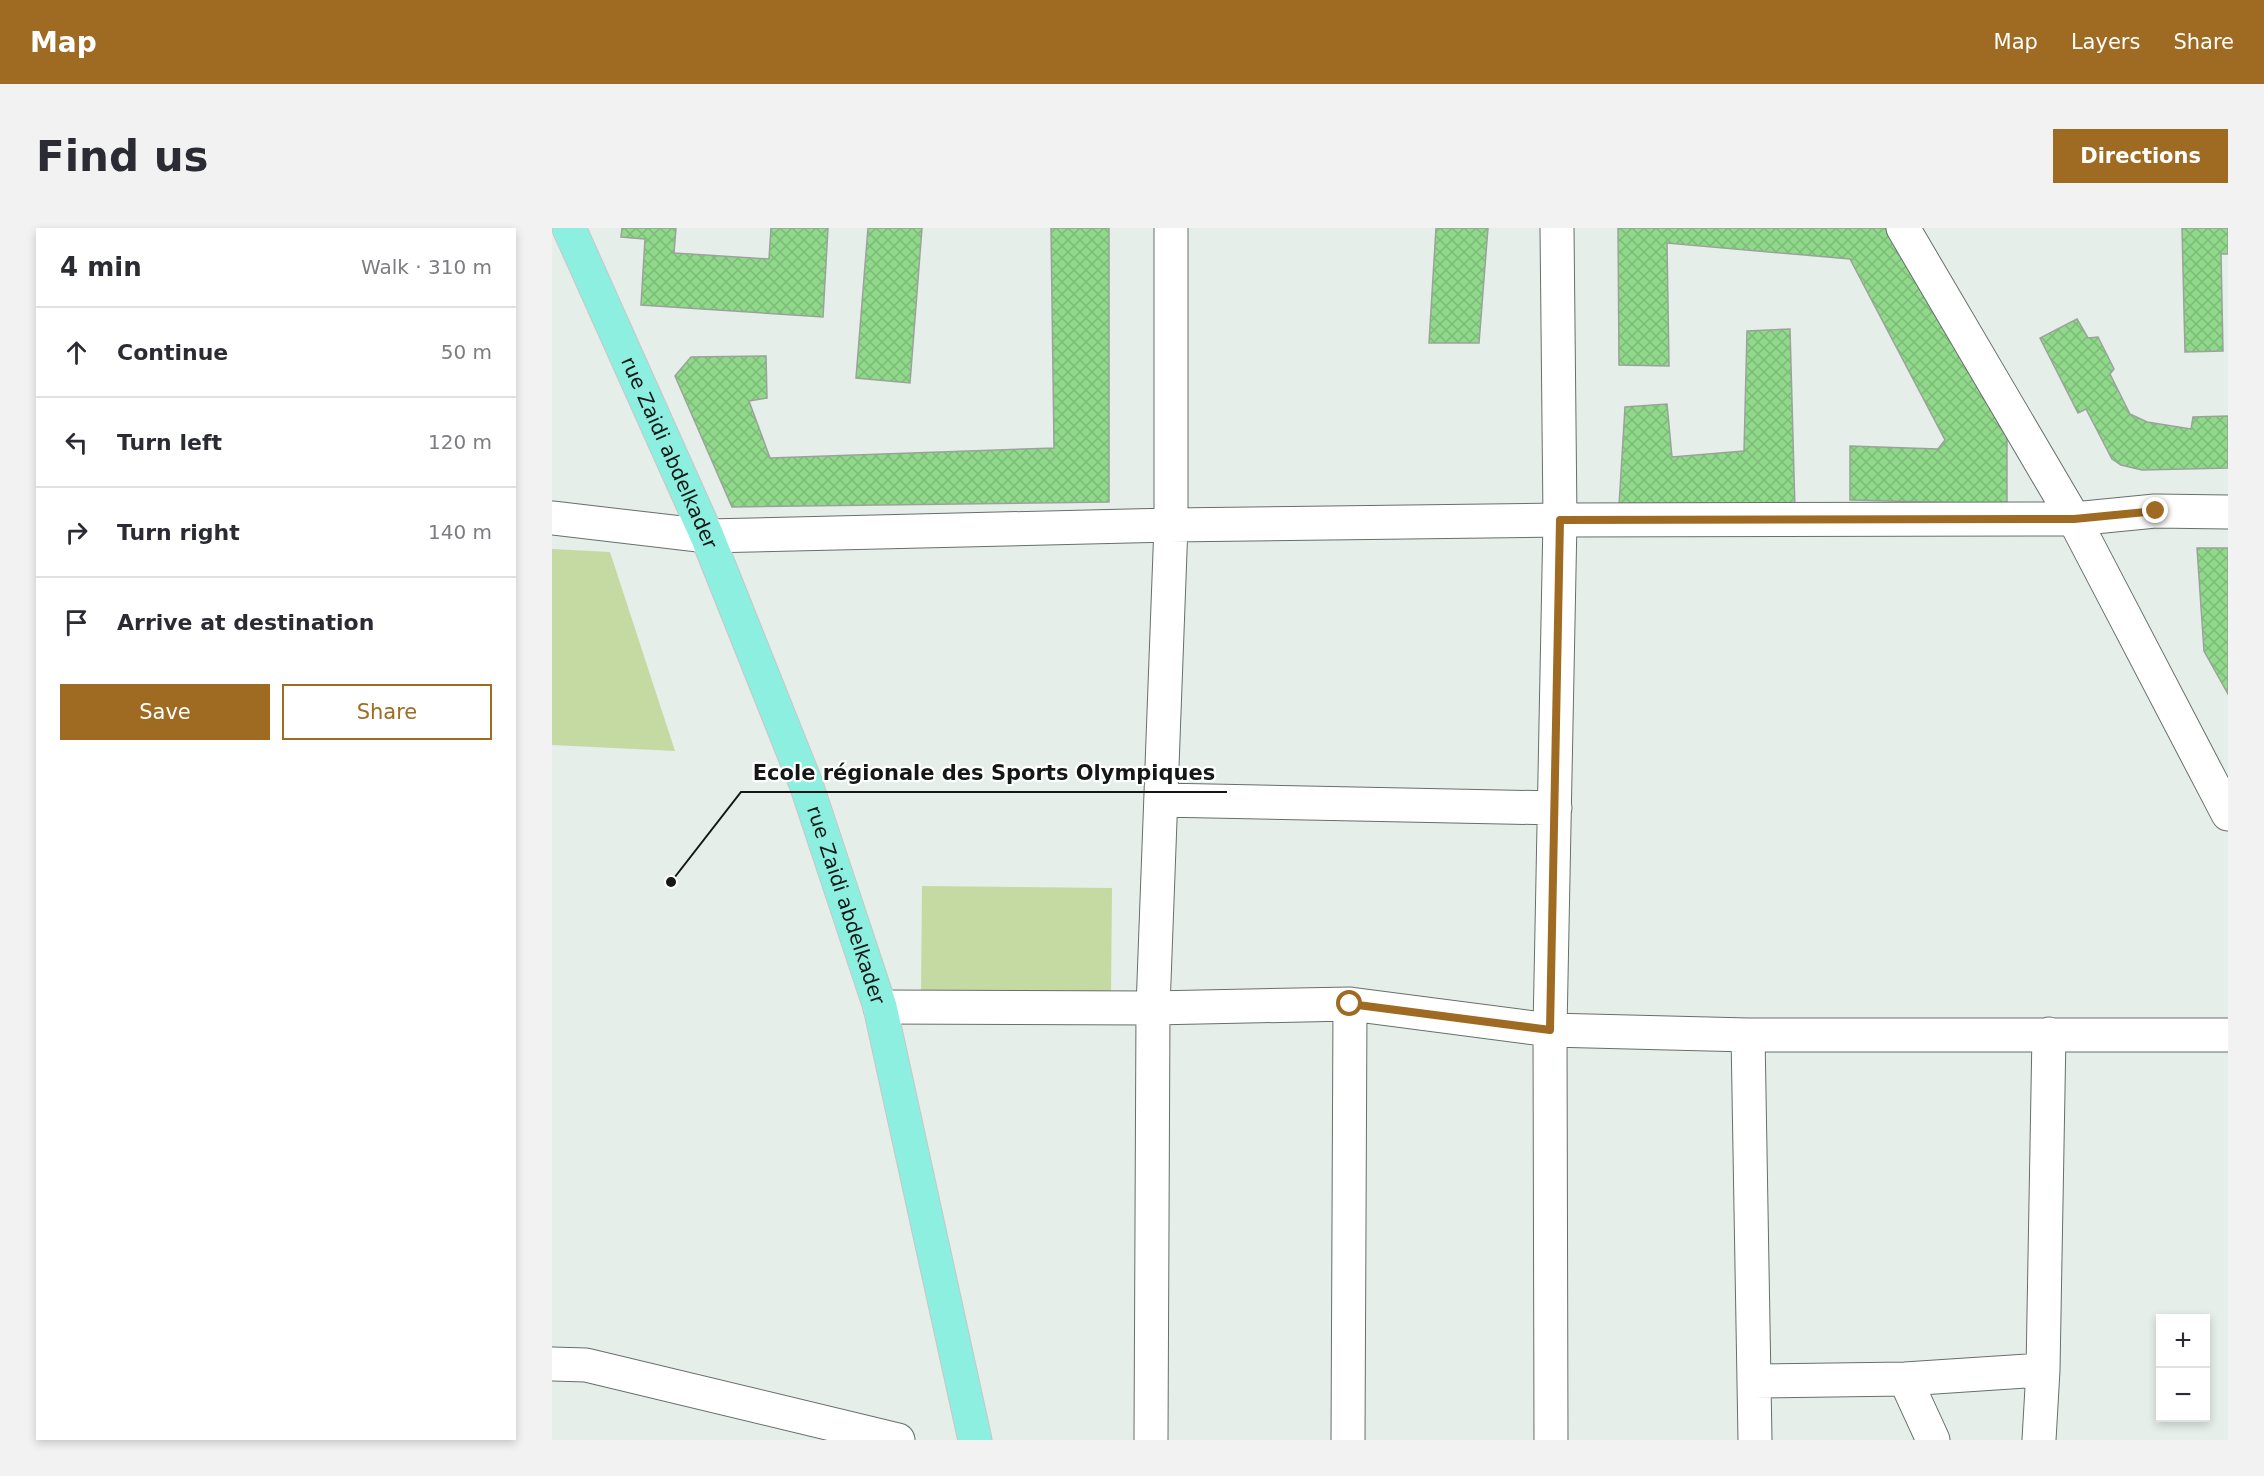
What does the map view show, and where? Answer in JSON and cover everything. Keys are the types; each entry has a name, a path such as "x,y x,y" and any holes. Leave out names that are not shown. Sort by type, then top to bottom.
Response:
{"main road":[{"name":"rue Zaidi abdelkader","path":"569,228 707,536 806,784 880,1007 975,1440"}],"street":[{"path":"1151,1440 1153,1008 1171,525 1171,228"},
{"path":"1551,1440 1550,1030 1560,520 1557,228"},
{"path":"1903,228 2074,519 2228,814"},
{"path":"552,518 707,536 1171,525 1560,520 2074,519 2156,511 2228,512"},
{"path":"1161,800 1556,808"},
{"path":"880,1007 1153,1008 1350,1004 1550,1030 1748,1035 2228,1035"},
{"path":"1348,1440 1350,1004"},
{"path":"2039,1440 2043,1370 2049,1034"},
{"path":"1748,1035 1755,1440"},
{"path":"552,1364 586,1365 898,1440"},
{"path":"1754,1382 1905,1379 2043,1370"},
{"path":"1905,1379 1933,1440"}],"green space":[{"path":"552,549 610,552 675,751 552,745"},
{"path":"922,886 1112,888 1111,999 921,997"}],"building":[{"path":"622,228 676,228 674,253 769,259 771,228 828,228 823,317 641,305 645,239 621,237"},
{"path":"868,228 922,228 910,383 856,378"},
{"path":"1051,228 1109,228 1109,502 732,507 675,376 691,357 766,356 767,398 749,401 770,458 1054,448"},
{"path":"1436,228 1488,228 1479,343 1429,343"},
{"path":"1618,228 1897,228 2007,438 2007,504 1850,500 1850,446 1938,449 1945,440 1850,259 1667,243 1669,366 1619,365"},
{"path":"2182,228 2228,228 2228,254 2221,254 2223,351 2185,352"},
{"path":"2077,319 2088,338 2098,337 2114,369 2110,374 2130,414 2147,422 2191,429 2193,417 2228,416 2228,468 2142,470 2121,465 2112,459 2086,409 2078,413 2040,338"},
{"path":"1790,329 1795,510 1619,506 1625,407 1667,404 1672,457 1744,451 1747,331"},
{"path":"2197,548 2228,548 2228,694 2204,651"}],"place":[{"name":"Ecole régionale des Sports Olympiques","path":"671,882"}],"route":[{"path":"1350,1004 1550,1030 1560,520 2074,519 2156,511"}]}
